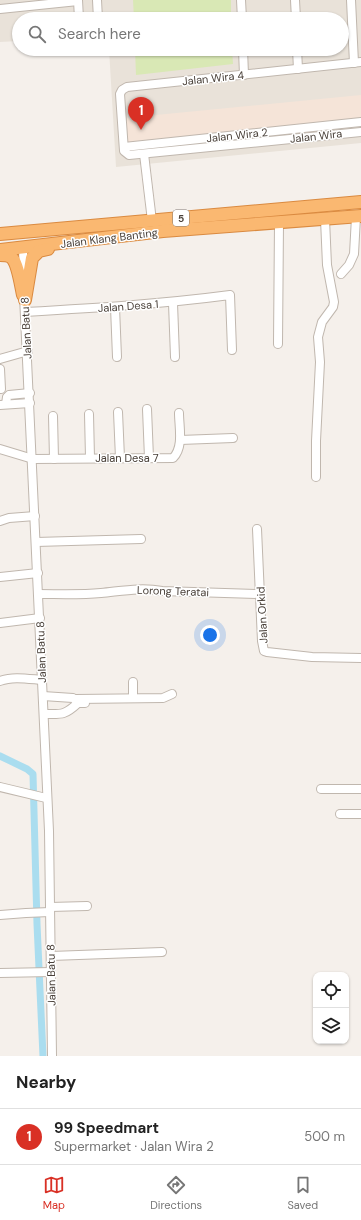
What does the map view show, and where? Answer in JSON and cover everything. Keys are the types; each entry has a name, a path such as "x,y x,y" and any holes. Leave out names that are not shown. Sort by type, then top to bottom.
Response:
{"highway":[{"name":"Jalan Klang Banting","path":"0,234 361,202"},
{"name":"Jalan Klang Banting","path":"0,250 163,231 359,216"},
{"path":"0,240 11,239 18,241 23,247 29,239 38,236 88,230 113,223"},
{"path":"25,306 30,262 39,251 120,236"},
{"path":"0,255 13,258 16,264 25,306"}],"street":[{"path":"0,9 24,3 78,0 79,12"},
{"path":"97,0 98,12"},
{"path":"241,0 242,12"},
{"path":"295,0 296,12"},
{"path":"351,0 358,63"},
{"path":"243,56 244,75"},
{"path":"297,56 298,69"},
{"name":"Jalan Wira 4","path":"124,147 120,94 124,88 358,63"},
{"name":"Jalan Wira 2","path":"124,147 361,122"},
{"name":"Jalan Wira","path":"124,147 124,151 128,155 144,154 361,132"},
{"path":"144,154 152,221"},
{"path":"341,274 349,265 354,254 359,216"},
{"path":"316,477 316,441 320,362 318,337 322,322 333,307 334,302 327,265 325,219"},
{"path":"278,344 279,223"},
{"name":"Jalan Batu 8","path":"23,247 44,714 42,797 49,831 48,910 51,956 47,972 52,1056"},
{"name":"Jalan Desa 1","path":"25,306 49,310 115,307 230,295 232,350"},
{"path":"173,302 175,357"},
{"path":"115,307 117,357"},
{"path":"0,359 28,351"},
{"path":"0,369 1,390"},
{"path":"3,404 9,395 30,393"},
{"path":"3,404 30,402"},
{"path":"147,409 149,458"},
{"path":"118,412 120,458"},
{"name":"Jalan Desa 7","path":"0,449 33,459 173,458 179,449 180,440 178,412"},
{"path":"89,414 90,458"},
{"path":"53,416 54,459"},
{"path":"180,440 233,438"},
{"path":"0,521 9,518 35,516"},
{"name":"Jalan Orkid","path":"257,529 262,641 264,651 312,657 361,658"},
{"path":"36,542 141,538"},
{"path":"0,577 38,573"},
{"name":"Lorong Teratai","path":"38,594 99,594 136,589 260,594"},
{"path":"0,623 40,618"},
{"path":"0,681 13,678 42,680"},
{"path":"133,682 134,698"},
{"path":"44,714 63,714 70,710 77,701 163,698 172,694"},
{"path":"43,696 67,697 77,701 108,703"},
{"path":"0,787 42,797"},
{"path":"321,789 361,789"},
{"path":"340,814 361,814"},
{"path":"0,915 87,906"},
{"path":"51,956 162,952"},
{"path":"0,973 47,972"}],"shaded area":[{"path":"0,0 361,0 361,143 116,167 109,56 349,56 349,12 12,12 12,41 0,42"},
{"path":"361,95 361,119 126,144 125,118"}],"green space":[{"path":"133,0 231,0 231,12 134,12"},
{"path":"135,56 232,56 233,64 136,75"}],"waterway":[{"path":"0,756 27,769 33,774 37,924 43,1056"}],"place":[{"name":"99 Speedmart","path":"141,130"}]}
